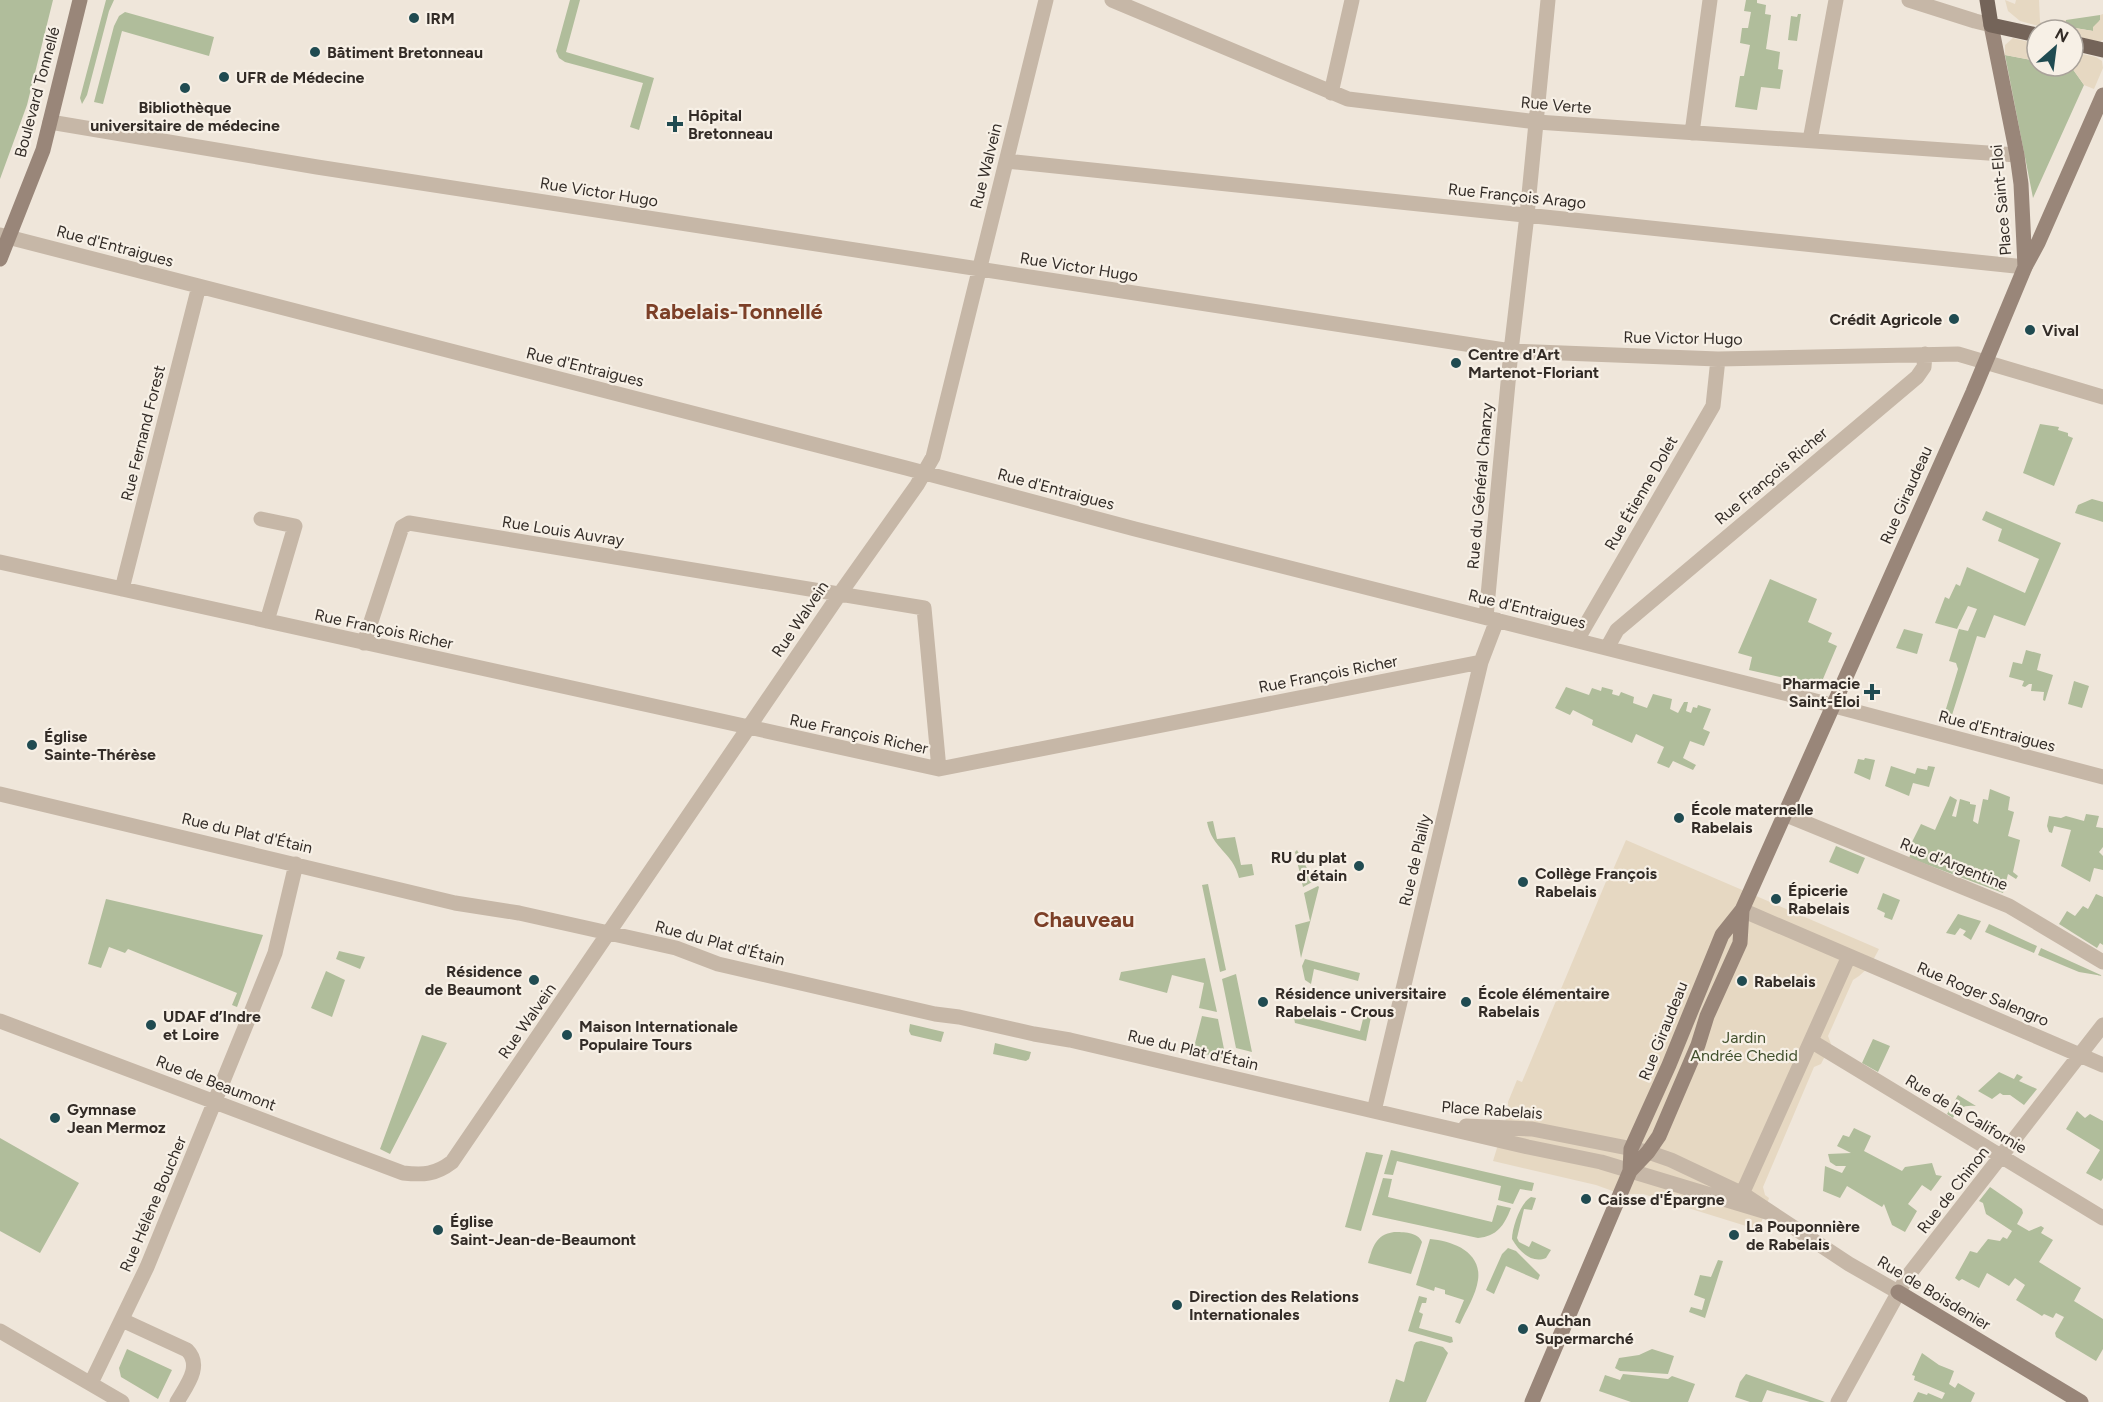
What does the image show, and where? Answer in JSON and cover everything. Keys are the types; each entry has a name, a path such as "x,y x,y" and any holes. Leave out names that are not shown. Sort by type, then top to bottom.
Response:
{"main road":[{"name":"Place Saint-Eloi","path":"1987,0 1991,25"},
{"path":"1991,25 2025,32"},
{"path":"2085,46 2103,50"}],"street":[{"name":"Boulevard Tonnellé","path":"0,259 4,236 43,150 80,0"},
{"name":"Rue Walvein","path":"420,1175 432,1174 452,1162 839,595 925,473 933,457 1046,0"},
{"name":"Rue Verte","path":"1112,0 1348,99 1536,122 2017,154"},
{"path":"1331,93 1352,0"},
{"name":"Rue du Général Chanzy","path":"1492,618 1511,351 1548,0"},
{"path":"1692,133 1710,0"},
{"path":"1810,141 1836,0"},
{"path":"1909,0 1991,25"},
{"name":"Place Saint-Eloi","path":"1991,25 2017,154 2021,184 2025,267"},
{"name":"Rue Giraudeau","path":"1532,1402 1630,1171 1632,1149 1722,935 1742,910 2103,95"},
{"name":"Rue Victor Hugo","path":"50,122 327,168 1511,351 1718,359 1958,354 2103,397"},
{"name":"Rue François Arago","path":"1006,161 2025,267"},
{"name":"Rue d'Entraigues","path":"4,236 2103,777"},
{"name":"Rue Fernand Forest","path":"122,589 200,286"},
{"name":"Rue François Richer","path":"1607,648 1617,630 1917,377 1924,367 1926,354"},
{"name":"Rue Étienne Dolet","path":"1577,640 1713,406 1718,359"},
{"path":"261,519 295,526 267,621"},
{"name":"Rue Louis Auvray","path":"364,643 402,527 409,523 924,608 939,769"},
{"name":"Rue François Richer","path":"0,562 939,769 1481,662"},
{"name":"Rue de Plailly","path":"1374,1111 1492,618"},
{"name":"Rue du Plat d'Étain","path":"0,794 455,903 519,913 676,948 718,964 935,1014 1070,1040 1432,1124"},
{"name":"Rue d'Argentine","path":"1784,814 2009,906 2103,962"},
{"name":"Rue Hélène Boucher","path":"91,1383 147,1267 216,1102 275,953 297,864"},
{"path":"1740,1199 1849,956 1742,910"},
{"name":"Rue Giraudeau","path":"1630,1171 1659,1136 1698,1045 1707,1016 1740,943 1742,910"},
{"name":"Rue Roger Salengro","path":"1849,956 2103,1065"},
{"name":"Rue de Beaumont","path":"0,1021 403,1173 420,1175"},
{"name":"Rue de Chinon","path":"1839,1402 1907,1277 2103,1025"},
{"name":"Rue de la Californie","path":"1811,1041 2103,1218"},
{"name":"Place Rabelais","path":"1432,1124 1528,1148 1601,1162 1740,1199"},
{"name":"Place Rabelais","path":"1432,1124 1532,1129 1648,1152 1671,1160 1740,1199 1770,1213"},
{"path":"1528,1148 1532,1129"},
{"name":"Rue de Boisdenier","path":"1770,1213 1849,1264 2081,1402"},
{"path":"122,1320 187,1350 191,1354 195,1365 177,1402"},
{"path":"0,1331 122,1402"}],"green space":[{"path":"0,0 53,0 27,105 0,179"},
{"path":"106,0 114,0 109,11 87,95 82,104 80,98"},
{"path":"570,0 580,0 566,52 654,78 639,130 630,127 643,83 565,62 559,58 556,51"},
{"path":"1746,0 1757,0 1757,3 1766,5 1765,14 1771,15 1766,49 1780,52 1778,69 1783,70 1780,89 1761,87 1757,110 1735,107 1740,76 1744,76 1750,45 1740,43 1742,28 1748,28 1751,12 1744,11"},
{"path":"125,12 214,37 209,56 122,31 103,104 94,102 114,26 119,16"},
{"path":"1801,14 1797,41 1788,40 1791,16 1797,17"},
{"path":"2100,15 2100,20 2093,31 2085,30 2085,18 2080,18"},
{"path":"2005,55 2025,59 2025,78 2079,78 2084,85 2033,198"},
{"path":"2040,424 2059,427 2058,430 2068,433 2068,436 2073,438 2054,486 2023,473"},
{"path":"2092,499 2103,502 2103,522 2075,513 2078,505"},
{"path":"1986,511 2061,543 2025,626 1994,615 1985,638 1977,636 1952,715 1945,712 1958,669 1956,663 1949,661 1959,629 1968,631 1977,609 1968,606 1957,629 1935,623 1945,597 1949,599 1956,584 1960,586 1967,567 2025,593 2039,559 1998,541 2002,529 1982,520"},
{"path":"1770,579 1817,599 1808,622 1832,633 1828,642 1837,646 1820,686 1749,670 1752,657 1738,653"},
{"path":"1904,629 1923,634 1917,654 1896,648"},
{"path":"2026,650 2041,654 2037,670 2053,675 2045,701 2043,700 2044,692 2031,691 2032,684 2025,687 2022,686 2024,681 2009,677 2013,662 2022,664"},
{"path":"2074,681 2089,686 2082,708 2068,704"},
{"path":"1566,687 1589,695 1592,688 1601,691 1602,687 1613,690 1612,694 1619,696 1621,692 1634,697 1633,703 1647,708 1653,694 1672,699 1670,709 1678,713 1684,702 1688,702 1686,711 1691,713 1693,707 1697,708 1698,705 1711,709 1703,729 1710,732 1704,746 1690,741 1683,758 1696,765 1693,770 1673,761 1669,768 1657,763 1664,747 1636,734 1632,743 1592,725 1593,720 1573,710 1570,715 1555,708"},
{"path":"1865,758 1875,760 1870,780 1854,773 1858,759 1864,760"},
{"path":"1891,766 1915,774 1917,768 1927,770 1928,766 1935,767 1929,787 1913,783 1909,796 1885,786"},
{"path":"1990,789 2010,797 2008,810 2014,812 2008,836 2020,840 2013,872 2018,876 2016,879 2008,874 2003,893 1909,858 1914,845 1912,842 1921,824 1935,830 1950,796 1957,800 1952,816 1956,817 1960,799 1970,802 1976,805 1973,821 1978,824 1983,799 1988,800"},
{"path":"2086,814 2099,816 2096,827 2103,828 2103,847 2099,852 2103,856 2103,870 2094,868 2090,882 2061,866 2071,830 2054,826 2052,833 2049,832 2047,826 2049,816 2061,818 2066,816 2084,821"},
{"path":"1213,821 1217,839 1235,837 1241,865 1252,864 1254,875 1239,878 1232,862 1213,838 1207,822"},
{"path":"1836,846 1865,858 1858,874 1829,862"},
{"path":"1297,850 1314,881 1303,887 1295,852"},
{"path":"1208,884 1226,970 1220,972 1202,885"},
{"path":"1319,887 1301,958 1295,925 1310,921 1304,893"},
{"path":"1883,893 1900,900 1892,920 1884,917 1885,913 1877,909"},
{"path":"2096,894 2103,897 2103,945 2100,943 2097,948 2059,924 2067,911 2075,916 2083,906 2088,909"},
{"path":"106,899 263,935 237,1007 232,1005 237,993 128,949 125,953 109,947 101,968 88,964"},
{"path":"1958,914 1981,921 1971,940 1963,935 1966,931 1960,928 1955,935 1946,933"},
{"path":"1989,924 2037,946 2034,953 1985,932"},
{"path":"2041,948 2103,976 2079,972 2038,955"},
{"path":"339,951 365,957 360,969 336,959"},
{"path":"1205,958 1217,1012 1199,1008 1204,983 1172,975 1167,993 1119,980 1121,972"},
{"path":"1305,959 1360,973 1358,981 1314,969 1311,984 1305,980 1302,966"},
{"path":"326,971 345,980 332,1017 311,1008"},
{"path":"1236,974 1252,1052 1236,1048 1222,979"},
{"path":"1293,1013 1360,1031 1364,1015 1371,1017 1366,1041 1295,1023"},
{"path":"1202,1016 1218,1019 1226,1059 1193,1051"},
{"path":"910,1024 944,1032 941,1042 911,1035"},
{"path":"422,1035 447,1043 390,1154 380,1149"},
{"path":"1873,1039 1890,1046 1878,1072 1862,1063"},
{"path":"995,1043 1031,1052 1029,1059 1026,1061 993,1054"},
{"path":"1999,1072 2014,1079 2017,1074 2023,1077 2019,1081 2037,1089 2024,1105 2010,1095 2000,1093 1992,1099 1978,1091"},
{"path":"1958,1095 1976,1106 1962,1108 1953,1118 1947,1114"},
{"path":"2077,1111 2085,1118 2090,1114 2103,1121 2103,1178 2101,1181 2086,1173 2100,1150 2066,1129"},
{"path":"1854,1128 1871,1136 1864,1151 1902,1171 1905,1167 1932,1163 1936,1175 1942,1176 1931,1191 1922,1185 1908,1204 1917,1211 1905,1232 1892,1225 1884,1204 1882,1207 1847,1186 1840,1198 1823,1191 1825,1166 1842,1173 1846,1166 1836,1166 1830,1162 1828,1154 1851,1153 1837,1146 1843,1135 1849,1137"},
{"path":"0,1138 79,1183 40,1253 0,1231"},
{"path":"1391,1150 1534,1183 1532,1191 1520,1189 1513,1204 1498,1200 1501,1186 1397,1161 1393,1175 1384,1174"},
{"path":"1366,1152 1383,1155 1361,1231 1345,1227"},
{"path":"1383,1178 1392,1179 1388,1197 1492,1222 1497,1205 1511,1208 1499,1229 1490,1235 1478,1238 1372,1215"},
{"path":"1990,1187 2022,1209 2023,1213 2017,1224 2029,1231 2041,1226 2044,1228 2041,1233 2053,1240 2039,1262 2081,1288 2074,1301 2103,1319 2103,1349 2096,1361 2056,1337 2055,1333 2064,1317 2056,1313 2053,1318 2044,1314 2042,1316 2016,1300 2025,1285 2015,1278 2009,1286 1987,1273 1979,1288 1955,1278 1970,1251 1977,1253 1988,1239 2000,1241 2003,1237 2007,1239 2012,1231 1986,1214 1983,1203 1979,1201"},
{"path":"1531,1197 1536,1198 1532,1210 1524,1209 1517,1238 1519,1242 1529,1247 1532,1241 1551,1250 1546,1258 1530,1258 1518,1248 1512,1239 1518,1215"},
{"path":"1394,1232 1414,1234 1422,1242 1411,1274 1368,1263 1373,1247 1379,1239"},
{"path":"1430,1239 1448,1242 1464,1250 1471,1255 1478,1270 1477,1286 1460,1324 1455,1322 1464,1300 1445,1294 1445,1290 1435,1287 1434,1291 1416,1285"},
{"path":"1508,1248 1516,1251 1540,1275 1538,1280 1506,1266 1494,1294 1486,1290 1502,1254"},
{"path":"1718,1260 1723,1261 1705,1318 1689,1312 1691,1307 1702,1310 1705,1299 1694,1295 1700,1275 1711,1277"},
{"path":"1419,1296 1427,1298 1426,1303 1422,1303 1419,1312 1423,1314 1419,1328 1452,1337 1453,1342 1408,1331"},
{"path":"1421,1341 1443,1347 1448,1353 1426,1402 1389,1402 1396,1379 1404,1382 1414,1345"},
{"path":"127,1349 172,1370 158,1399 121,1377 119,1368"},
{"path":"1652,1349 1674,1356 1668,1374 1620,1371 1615,1368 1619,1358 1639,1355"},
{"path":"1922,1353 1939,1365 1954,1371 1949,1384 1955,1388 1958,1383 1975,1393 1971,1402 1913,1402 1918,1392 1927,1395 1928,1393 1942,1399 1945,1393 1914,1380 1915,1376 1912,1375"},
{"path":"1623,1374 1668,1379 1672,1376 1695,1384 1688,1402 1631,1402 1599,1391 1605,1375 1620,1380"},
{"path":"1746,1374 1825,1402 1810,1402 1767,1390 1762,1402 1750,1402 1735,1397 1740,1382"}],"shaded area":[{"path":"2005,0 2015,4 2016,0 2039,0 2040,18 2025,18 2025,22 2008,11"},
{"path":"2103,14 2103,40 2098,42 2085,38 2085,30 2093,31 2093,27 2100,20 2100,15"},
{"path":"2013,38 2025,41 2025,59 2005,55 2005,45"},
{"path":"2085,55 2096,57 2102,61 2103,68 2094,89 2084,85 2079,78 2085,78"},
{"path":"1626,840 1879,949 1870,966 1853,980 1828,1036 1831,1044 1821,1064 1814,1067 1763,1187 1765,1195 1769,1198 1759,1230 1643,1194 1621,1194 1596,1185 1493,1161 1508,1112 1508,1102 1517,1080 1522,1082 1610,872"}],"place":[{"name":"IRM","path":"414,18"},
{"name":"Bâtiment Bretonneau","path":"315,52"},
{"name":"UFR de Médecine","path":"224,77"},
{"name":"Bibliothèque universitaire de médecine","path":"185,88"},
{"name":"Hôpital Bretonneau","path":"675,124"},
{"name":"Crédit Agricole","path":"1954,319"},
{"name":"Vival","path":"2030,330"},
{"name":"Centre d'Art Martenot-Floriant","path":"1456,363"},
{"name":"Pharmacie Saint-Éloi","path":"1872,692"},
{"name":"Église Sainte-Thérèse","path":"32,745"},
{"name":"École maternelle Rabelais","path":"1679,818"},
{"name":"RU du plat d'étain","path":"1359,866"},
{"name":"Collège François Rabelais","path":"1523,882"},
{"name":"Épicerie Rabelais","path":"1776,899"},
{"name":"Résidence de Beaumont","path":"534,980"},
{"name":"Rabelais","path":"1742,981"},
{"name":"Résidence universitaire Rabelais - Crous","path":"1263,1002"},
{"name":"École élémentaire Rabelais","path":"1466,1002"},
{"name":"UDAF d’Indre et Loire","path":"151,1025"},
{"name":"Maison Internationale Populaire Tours","path":"567,1035"},
{"name":"Gymnase Jean Mermoz","path":"55,1118"},
{"name":"Caisse d'Épargne","path":"1586,1199"},
{"name":"Église Saint-Jean-de-Beaumont","path":"438,1230"},
{"name":"La Pouponnière de Rabelais","path":"1734,1235"},
{"name":"Direction des Relations Internationales","path":"1177,1305"},
{"name":"Auchan Supermarché","path":"1523,1329"}],"district":[{"name":"Rabelais-Tonnellé","path":"734,311"},
{"name":"Chauveau","path":"1084,919"}],"park label":[{"name":"Jardin Andrée Chedid","path":"1744,1046"}]}
